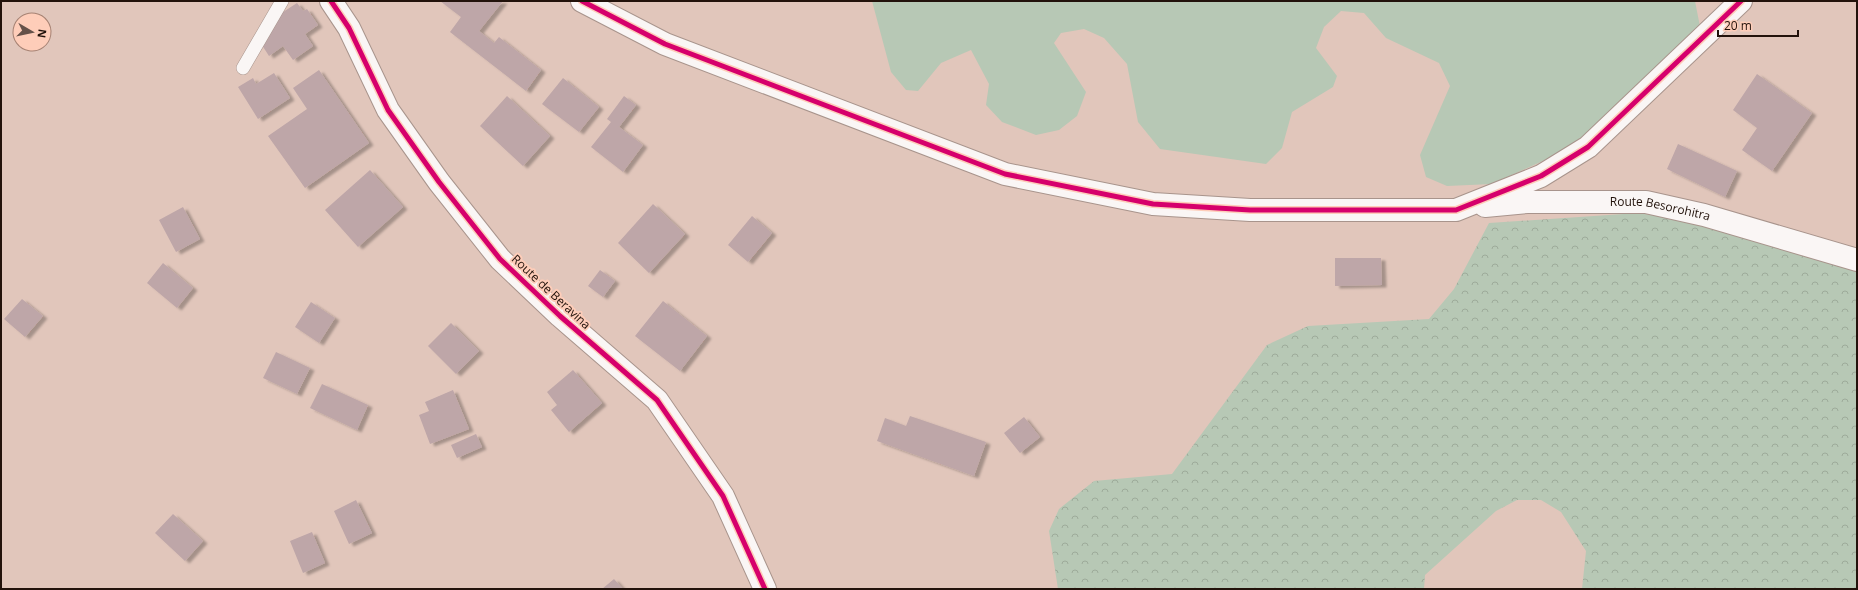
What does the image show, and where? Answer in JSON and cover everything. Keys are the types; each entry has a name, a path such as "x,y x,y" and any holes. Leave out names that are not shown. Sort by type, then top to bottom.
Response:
{"street":[{"name":"Route de Beravina","path":"331,1 349,28 388,110 438,182 500,259 560,316 657,400 723,496 766,589"},
{"name":"Route Besorohitra","path":"582,1 665,44 1005,174 1154,204 1250,210 1456,210 1527,202 1646,202 1704,215 1857,260"},
{"path":"1456,210 1542,176 1588,147 1741,1"}],"lane":[{"path":"242,68 282,1"}],"green space":[{"path":"872,1 1695,1 1703,42 1587,141 1492,184 1447,186 1426,177 1420,155 1450,86 1439,63 1386,38 1364,13 1341,11 1324,27 1316,48 1337,76 1333,87 1292,112 1282,148 1266,164 1160,149 1138,122 1127,64 1104,38 1084,29 1061,33 1054,43 1086,92 1077,116 1059,130 1036,135 1002,122 986,105 989,84 971,50 941,63 918,91 906,90 891,72"},
{"path":"1638,213 1730,227 1857,265 1857,589 1582,589 1586,551 1561,512 1541,500 1517,500 1496,511 1425,575 1424,589 1058,589 1049,531 1059,509 1094,481 1172,474 1267,345 1308,326 1429,319 1454,289 1489,223"}],"building":[{"path":"440,1 503,1 479,31 494,43 499,37 541,70 526,91 450,32 461,17"},
{"path":"297,3 303,11 307,9 318,25 305,34 313,46 293,60 283,46 269,56 260,42 277,16"},
{"path":"319,70 369,143 305,188 268,136 307,109 293,88"},
{"path":"274,73 290,98 258,119 238,87 253,78 256,84"},
{"path":"1757,74 1812,113 1772,171 1742,150 1757,128 1733,110"},
{"path":"563,78 599,107 579,132 542,104"},
{"path":"507,96 550,136 523,166 480,126"},
{"path":"624,96 636,105 619,127 643,145 623,172 591,147 611,122 607,119"},
{"path":"1678,144 1737,171 1725,197 1667,169"},
{"path":"370,170 403,207 358,247 325,210"},
{"path":"653,204 685,234 649,273 618,243"},
{"path":"183,207 200,239 176,252 159,220"},
{"path":"752,216 772,233 748,262 728,245"},
{"path":"1335,258 1381,258 1382,285 1335,286"},
{"path":"163,263 193,288 177,308 147,283"},
{"path":"600,270 615,281 603,297 588,286"},
{"path":"22,299 43,316 25,337 4,319"},
{"path":"663,301 707,336 680,371 635,336"},
{"path":"311,302 335,318 319,343 295,327"},
{"path":"451,323 479,351 456,374 428,346"},
{"path":"276,352 310,368 297,394 263,378"},
{"path":"573,370 602,403 569,432 551,410 557,405 547,392"},
{"path":"322,384 368,405 357,430 310,408"},
{"path":"453,390 469,429 430,444 419,415 429,411 425,402"},
{"path":"910,416 986,442 974,476 877,441 885,418 906,426"},
{"path":"1024,417 1040,437 1020,453 1004,433"},
{"path":"476,434 482,447 457,458 451,445"},
{"path":"356,500 372,533 349,544 334,511"},
{"path":"173,514 203,541 185,561 155,533"},
{"path":"312,532 325,563 303,573 290,541"},
{"path":"614,579 623,589 602,589"}],"cycle path":[{"path":"331,1 349,28 388,110 439,182 500,259 560,316 657,400 723,496 765,589"},
{"path":"582,1 665,44 1005,174 1153,204 1250,210 1456,210 1541,176 1588,147 1741,1"}]}
